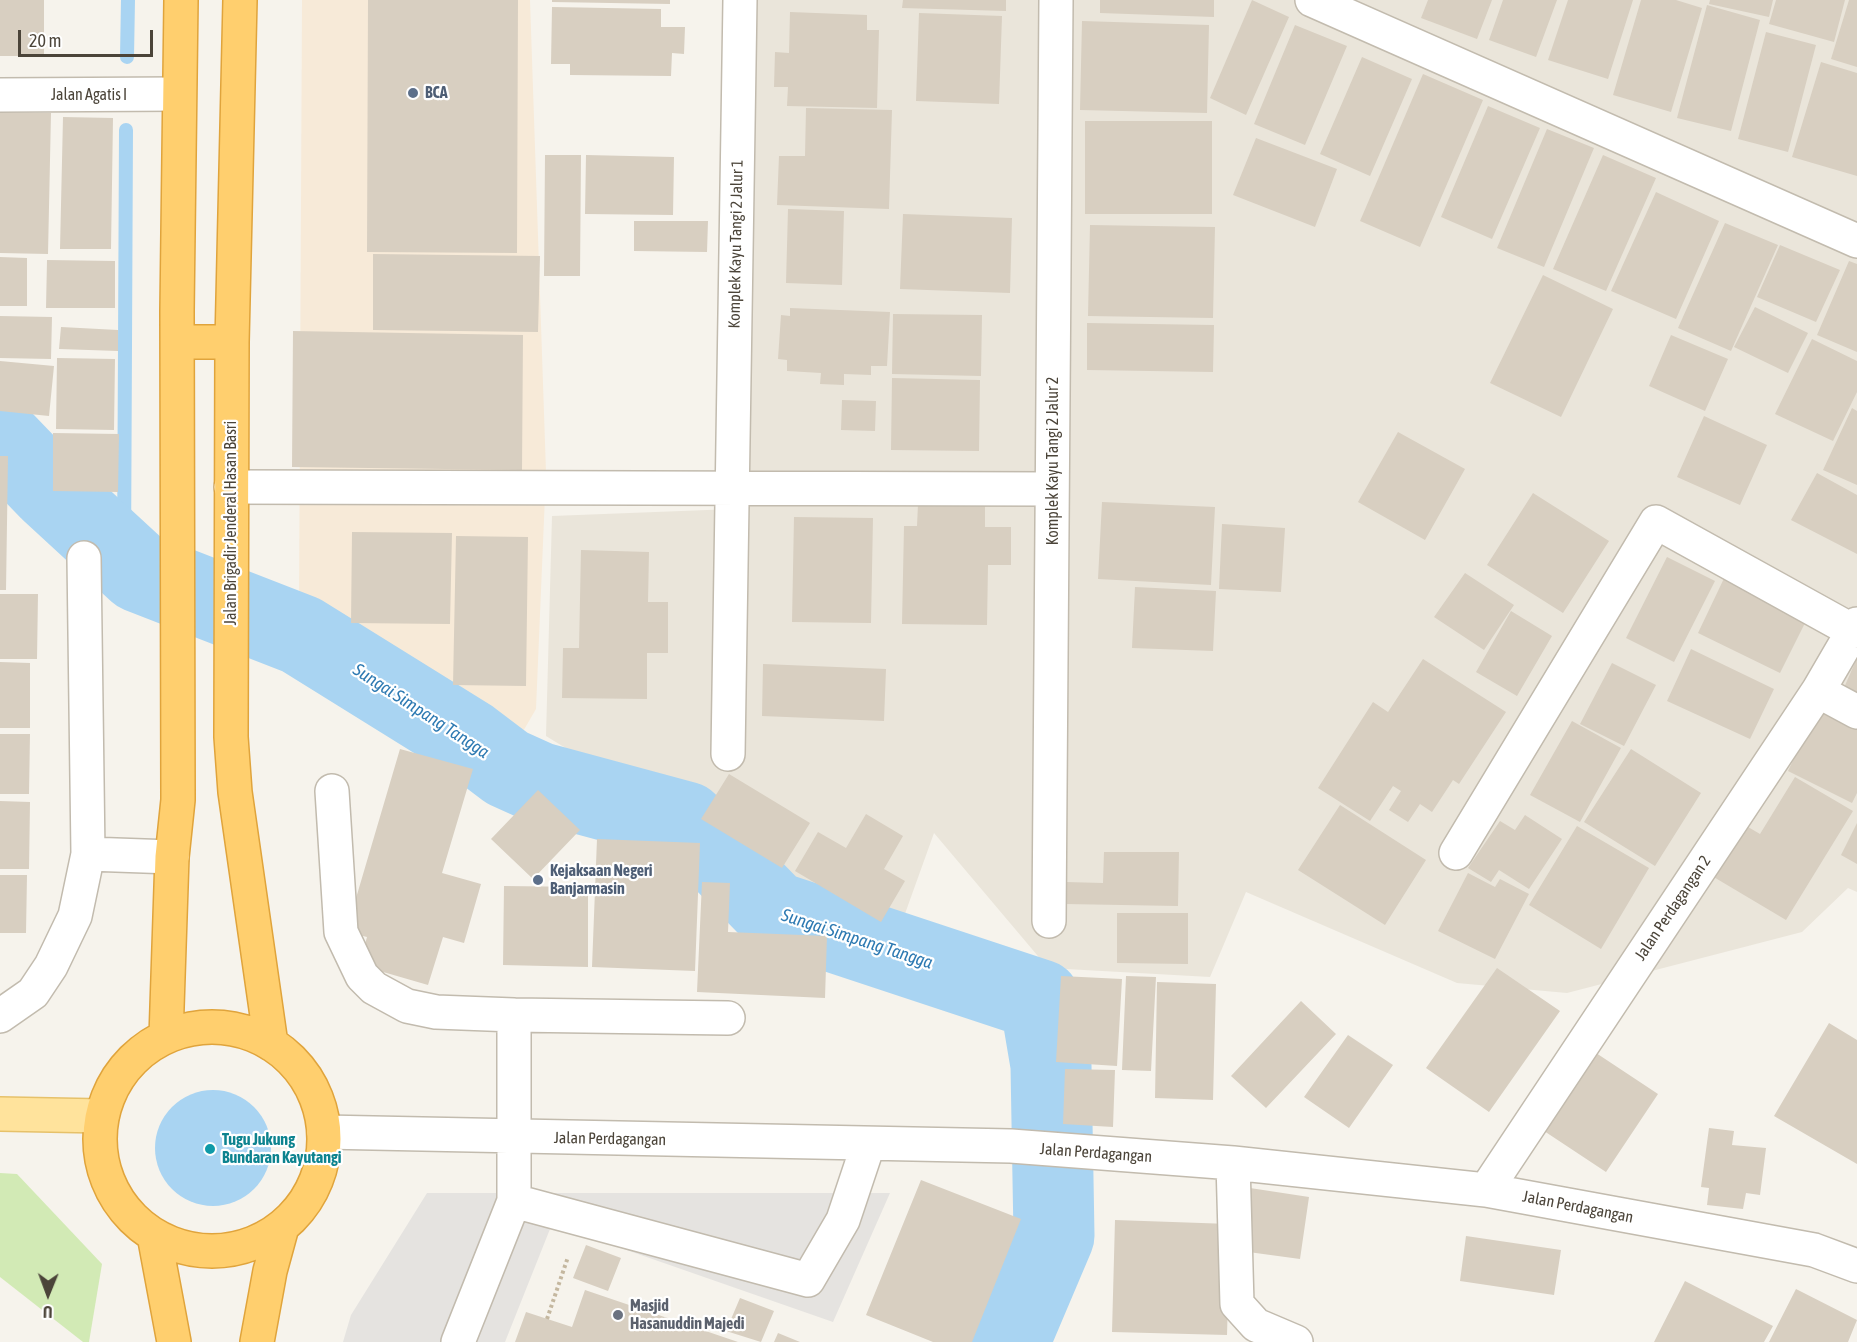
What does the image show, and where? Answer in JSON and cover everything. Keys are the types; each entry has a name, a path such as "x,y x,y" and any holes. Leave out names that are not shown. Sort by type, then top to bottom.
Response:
{"highway":[{"path":"166,1037 172,857 178,800 181,0"},
{"name":"Jalan Brigadir Jenderal Hasan Basri","path":"240,0 232,342 230,670 235,792 271,1044"},
{"path":"178,342 232,342"},
{"path":"219,1028 246,1033 271,1044 292,1060 309,1081 320,1106 324,1132 323,1160 314,1185 301,1208 282,1227 253,1242 218,1251 198,1250 154,1235 127,1211 116,1196 104,1171 100,1144 102,1116 118,1077 131,1061 166,1037 192,1029 219,1028"},
{"path":"256,1342 270,1271 282,1227"},
{"path":"154,1235 174,1342"}],"main road":[{"path":"0,1114 102,1116"}],"street":[{"name":"Komplek Kayu Tangi 2 Jalur 1","path":"728,754 740,0"},
{"name":"Komplek Kayu Tangi 2 Jalur 2","path":"1049,921 1056,0"},
{"path":"1312,0 1857,241"},
{"name":"Jalan Agatis I","path":"0,95 179,94"},
{"path":"231,487 1052,489"},
{"path":"1456,853 1656,522 1855,628"},
{"path":"0,1016 33,993 51,966 75,916 88,854 84,558"},
{"name":"Jalan Perdagangan 2","path":"1486,1190 1818,691 1855,628"},
{"path":"1818,691 1857,712"},
{"path":"332,790 341,932 362,976 374,988 407,1006 436,1011 514,1015 728,1018"},
{"path":"88,854 172,857"},
{"path":"458,1342 514,1201 514,1015"},
{"name":"Jalan Perdagangan","path":"324,1132 868,1145 1011,1146 1233,1163 1486,1190 1814,1250 1857,1266"},
{"path":"514,1201 808,1280 843,1220 868,1145"},
{"path":"1233,1163 1237,1304 1256,1325 1296,1342"}],"path":[{"path":"547,1319 581,1219"}],"shaded area":[{"path":"302,0 530,0 546,472 536,709 518,740 404,683 299,607"},
{"path":"752,0 1857,0 1857,892 1848,888 1802,932 1567,993 1457,983 1246,892 1210,977 1048,968 934,833 897,936 858,958 711,837 546,736 552,516 733,509"},
{"path":"427,1193 890,1193 833,1322 552,1224 505,1342 343,1342 351,1315"}],"green space":[{"path":"0,1173 17,1174 102,1264 89,1342 83,1342 0,1277"}],"water":[{"path":"213,1090 235,1094 254,1107 267,1126 271,1148 267,1170 254,1189 235,1202 213,1206 191,1202 172,1189 159,1170 155,1148 159,1126 172,1107 191,1094"}],"building":[{"path":"0,0 44,0 44,56 0,56"},
{"path":"368,0 518,0 517,253 367,252"},
{"path":"552,0 670,0 670,4 552,2"},
{"path":"903,0 1006,0 1006,11 902,8"},
{"path":"1100,0 1214,0 1214,17 1100,13"},
{"path":"1252,0 1289,17 1246,115 1210,98"},
{"path":"1428,0 1492,0 1477,39 1421,18"},
{"path":"1503,0 1557,0 1536,57 1489,40"},
{"path":"1568,0 1633,0 1608,79 1548,60"},
{"path":"1641,0 1676,0 1702,8 1671,112 1613,95"},
{"path":"1710,0 1773,0 1769,17 1709,4"},
{"path":"1776,0 1845,0 1834,42 1769,24"},
{"path":"1849,0 1857,0 1857,67 1831,59"},
{"path":"1707,5 1760,20 1731,131 1677,118"},
{"path":"552,7 661,9 661,27 685,27 684,54 672,53 671,76 570,75 570,64 551,64"},
{"path":"790,12 867,15 867,30 879,30 877,108 787,106 788,87 774,87 775,52 789,53"},
{"path":"919,13 1002,16 999,104 916,101"},
{"path":"1082,21 1209,25 1207,113 1080,110"},
{"path":"1295,25 1347,46 1305,145 1254,124"},
{"path":"1766,32 1816,45 1788,152 1738,139"},
{"path":"1362,57 1412,79 1370,176 1320,154"},
{"path":"1821,62 1857,73 1857,176 1792,157"},
{"path":"1423,74 1483,100 1420,247 1360,221"},
{"path":"1488,106 1540,128 1492,239 1441,217"},
{"path":"806,108 892,110 889,209 777,205 779,156 805,156"},
{"path":"0,113 51,113 48,254 0,253"},
{"path":"63,117 113,118 111,249 60,249"},
{"path":"1085,121 1212,121 1212,214 1085,214"},
{"path":"1547,129 1594,148 1544,267 1497,248"},
{"path":"1256,138 1337,169 1315,227 1233,195"},
{"path":"545,155 581,155 580,276 544,276"},
{"path":"586,155 674,157 673,215 585,214"},
{"path":"1603,155 1656,178 1606,291 1553,269"},
{"path":"1656,192 1719,221 1676,319 1611,291"},
{"path":"788,209 844,211 842,285 786,283"},
{"path":"903,214 1012,218 1010,293 900,289"},
{"path":"634,221 708,221 707,252 634,251"},
{"path":"1725,223 1778,245 1731,351 1678,328"},
{"path":"1090,225 1215,227 1213,318 1088,316"},
{"path":"1780,245 1840,270 1816,322 1757,297"},
{"path":"373,254 540,256 538,332 373,330"},
{"path":"0,257 27,258 27,306 0,306"},
{"path":"47,260 115,261 115,308 46,308"},
{"path":"1849,261 1857,264 1857,352 1817,335"},
{"path":"1543,275 1613,309 1561,417 1490,383"},
{"path":"1755,307 1808,333 1788,373 1734,347"},
{"path":"790,308 890,312 887,366 871,366 871,375 844,374 844,385 820,384 821,373 787,371 787,360 778,359 781,315 790,316"},
{"path":"893,314 982,315 981,376 892,374"},
{"path":"0,316 52,317 51,359 0,358"},
{"path":"1087,323 1214,325 1213,372 1087,370"},
{"path":"61,327 118,330 118,351 59,349"},
{"path":"293,331 523,335 522,470 292,467"},
{"path":"1671,335 1728,359 1705,411 1649,386"},
{"path":"1812,339 1857,361 1857,392 1833,441 1775,414"},
{"path":"57,358 115,359 114,430 56,429"},
{"path":"0,361 54,366 49,416 0,411"},
{"path":"892,378 980,380 979,451 891,450"},
{"path":"842,400 876,401 875,431 841,430"},
{"path":"1852,408 1857,411 1857,485 1823,470"},
{"path":"1704,416 1767,445 1740,505 1677,477"},
{"path":"1398,432 1465,469 1425,540 1358,502"},
{"path":"53,433 119,434 118,492 53,491"},
{"path":"0,456 8,456 6,590 0,590"},
{"path":"1817,473 1857,495 1857,554 1791,520"},
{"path":"1533,493 1609,541 1563,613 1487,565"},
{"path":"1102,502 1215,507 1211,585 1098,579"},
{"path":"918,504 985,505 985,527 1011,527 1011,565 988,565 987,625 902,624 904,526 917,526"},
{"path":"794,517 873,518 871,623 792,622"},
{"path":"1222,524 1285,528 1281,592 1219,589"},
{"path":"352,532 452,533 450,624 351,623"},
{"path":"456,536 528,537 526,686 453,685"},
{"path":"581,550 649,552 648,602 668,602 668,653 647,653 647,699 562,698 563,648 579,648"},
{"path":"1667,557 1715,581 1674,662 1626,638"},
{"path":"1728,570 1811,611 1780,673 1698,633"},
{"path":"1465,573 1514,605 1484,650 1434,617"},
{"path":"1135,587 1216,591 1213,651 1132,648"},
{"path":"0,594 38,594 37,659 0,659"},
{"path":"1511,611 1552,636 1517,696 1476,672"},
{"path":"1691,649 1774,689 1750,739 1667,701"},
{"path":"1857,658 1857,696 1843,690"},
{"path":"1423,659 1506,712 1459,784 1453,780 1432,812 1420,804 1408,822 1389,810 1401,791 1393,786 1370,821 1318,788 1373,702 1388,712"},
{"path":"0,662 30,663 30,728 0,728"},
{"path":"1612,663 1656,685 1624,746 1580,724"},
{"path":"763,664 886,669 884,721 762,716"},
{"path":"1819,707 1857,725 1857,793 1852,803 1788,771"},
{"path":"1572,721 1621,748 1580,822 1530,795"},
{"path":"0,734 30,734 29,794 0,794"},
{"path":"400,749 473,769 442,873 481,884 464,943 443,937 428,985 359,965 367,937 346,932"},
{"path":"1631,749 1701,793 1655,866 1584,822"},
{"path":"729,774 810,823 782,868 701,819"},
{"path":"1795,777 1853,811 1786,920 1712,876 1743,824 1760,834"},
{"path":"538,790 580,830 533,879 491,839"},
{"path":"0,801 30,802 29,869 0,869"},
{"path":"1340,805 1426,860 1385,925 1298,870"},
{"path":"866,814 903,836 884,869 905,881 881,922 795,871 818,832 846,848"},
{"path":"1525,815 1562,839 1529,889 1499,870 1491,882 1468,868 1500,821 1515,830"},
{"path":"1857,823 1857,864 1841,855"},
{"path":"1577,826 1649,868 1601,949 1529,905"},
{"path":"597,839 700,843 695,971 592,967"},
{"path":"1104,852 1179,852 1178,906 1065,904 1066,882 1103,883"},
{"path":"1468,873 1495,887 1500,879 1529,894 1495,959 1438,931"},
{"path":"0,875 27,875 26,933 0,933"},
{"path":"702,882 730,883 728,932 827,936 825,998 697,992"},
{"path":"504,886 588,887 588,967 503,965"},
{"path":"1117,913 1188,913 1188,964 1117,963"},
{"path":"1497,968 1560,1011 1489,1112 1426,1068"},
{"path":"1061,976 1122,979 1117,1066 1056,1062"},
{"path":"1126,976 1156,977 1151,1071 1122,1070"},
{"path":"1157,982 1216,984 1213,1100 1155,1098"},
{"path":"1301,1001 1336,1034 1266,1108 1231,1076"},
{"path":"1829,1023 1857,1040 1857,1164 1774,1116"},
{"path":"1348,1035 1393,1065 1349,1128 1304,1097"},
{"path":"1587,1047 1658,1094 1606,1172 1535,1125"},
{"path":"1065,1069 1115,1070 1113,1127 1063,1124"},
{"path":"1709,1128 1734,1131 1732,1145 1766,1148 1760,1195 1746,1193 1743,1209 1707,1205 1709,1188 1701,1187"},
{"path":"921,1180 1021,1219 972,1342 933,1342 866,1315"},
{"path":"1250,1188 1309,1197 1300,1259 1241,1251"},
{"path":"1115,1220 1230,1224 1227,1335 1112,1332"},
{"path":"1466,1236 1561,1250 1554,1295 1460,1281"},
{"path":"586,1245 621,1258 608,1291 573,1278"},
{"path":"1685,1281 1773,1326 1764,1342 1654,1342"},
{"path":"1796,1289 1857,1320 1848,1342 1769,1342"},
{"name":"Masjid Hasanuddin Majedi","path":"585,1290 738,1342 515,1342 526,1312 572,1327"},
{"path":"740,1298 774,1311 761,1342 726,1331"},
{"path":"778,1333 800,1342 774,1342"}],"waterway":[{"path":"127,57 128,0"},
{"path":"124,559 126,130"},
{"name":"Sungai Simpang Tangga","path":"0,438 50,490 139,572 301,635 470,740 507,768 538,782 686,822 774,912 1040,1000 1051,1065 1054,1236 1009,1342"}],"place":[{"name":"BCA","path":"413,93"},
{"name":"Kejaksaan Negeri Banjarmasin","path":"538,880"},
{"name":"Tugu Jukung Bundaran Kayutangi","path":"210,1149"},
{"name":"Masjid Hasanuddin Majedi","path":"618,1315"}]}
